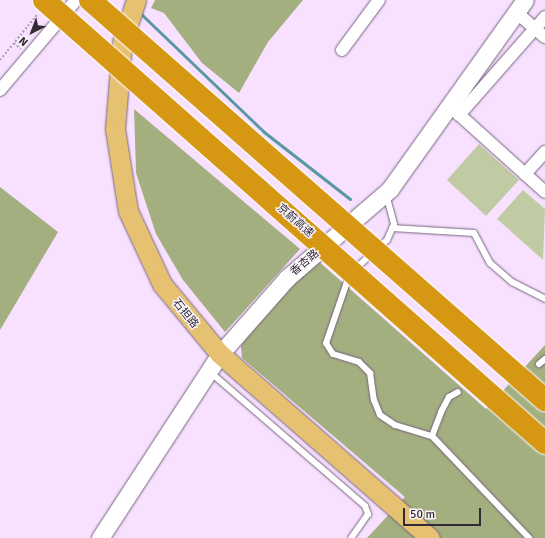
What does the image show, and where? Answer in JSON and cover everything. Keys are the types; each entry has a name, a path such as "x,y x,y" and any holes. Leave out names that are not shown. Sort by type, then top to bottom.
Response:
{"highway":[{"path":"90,0 545,400"},
{"name":"京蔚高速","path":"42,6 545,443"}],"main road":[{"name":"石担路","path":"136,0 122,43 115,129 128,211 162,284 220,354 430,538"}],"street":[{"path":"0,90 76,0"},
{"path":"342,50 379,0"},
{"path":"520,6 535,28 545,37"},
{"name":"香杏路","path":"100,538 220,354 287,278 385,194 454,111 520,6"},
{"path":"545,17 454,111 545,192"},
{"path":"525,174 545,152"}],"lane":[{"path":"385,194 392,228 387,240 347,279 326,343 333,354 359,362 370,373 374,400 380,415 395,425 432,436 530,538"},
{"path":"392,228 474,233 490,263 512,282 545,298"},
{"path":"539,364 545,359"},
{"path":"209,371 365,506 368,514 351,538"},
{"path":"432,436 441,412 449,398 458,392"}],"path":[{"path":"0,60 42,6"}],"green space":[{"path":"155,0 303,0 268,42 239,93 202,63 164,13 151,8"},
{"path":"134,109 300,249 225,332 183,280 156,234 136,173"},
{"path":"479,144 519,180 486,216 447,180"},
{"path":"0,187 58,232 0,330"},
{"path":"523,190 545,209 543,260 497,219"},
{"path":"316,259 486,409 545,345 545,538 367,538 405,497 242,358 241,346 256,323"}],"waterway":[{"path":"139,12 264,132 350,199"}]}
